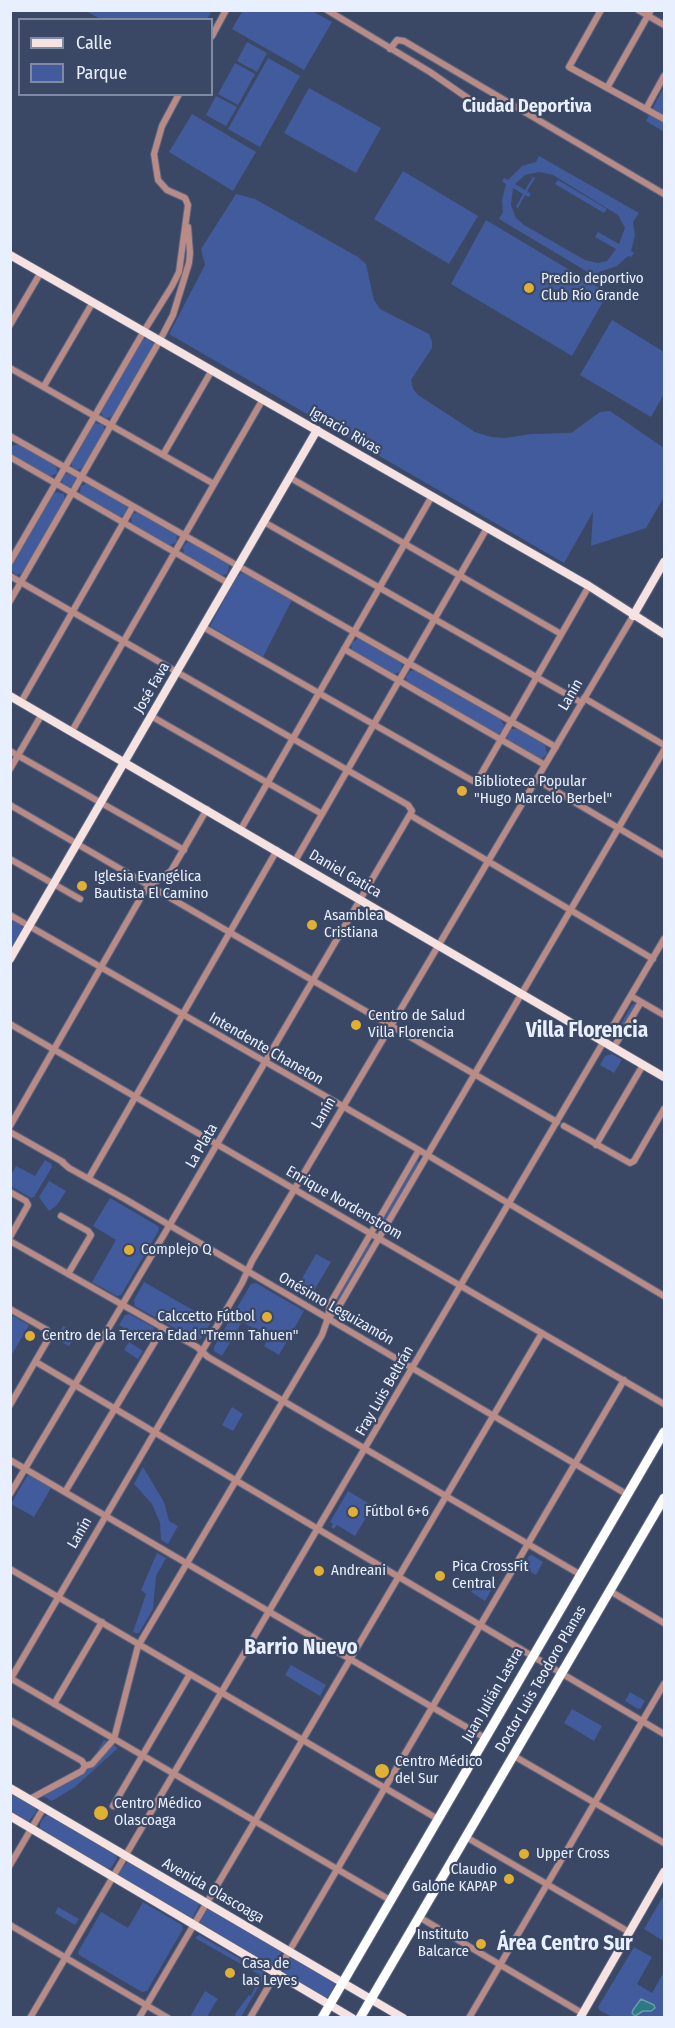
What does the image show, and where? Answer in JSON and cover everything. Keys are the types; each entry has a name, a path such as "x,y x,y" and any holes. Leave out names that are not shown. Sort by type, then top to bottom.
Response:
{"highway":[{"name":"Juan Julián Lastra","path":"322,2018 664,1432"},
{"name":"Doctor Luis Teodoro Planas","path":"360,2018 610,1591 661,1514 664,1498"}],"main road":[{"name":"Ignacio Rivas","path":"10,255 589,586 664,634"},
{"name":"José Fava","path":"10,959 317,430"},
{"name":"Lanín","path":"633,616 664,562"},
{"name":"Daniel Gatica","path":"10,696 361,898 664,1077"},
{"name":"Avenida Olascoaga","path":"10,1788 403,2018"},
{"path":"10,1816 352,2018"},
{"path":"581,2015 664,1874"}],"street":[{"path":"213,34 226,10"},
{"path":"327,10 430,72 475,103 486,105 505,100"},
{"path":"600,10 568,67 664,119"},
{"path":"638,10 650,13 664,25"},
{"path":"607,88 650,13"},
{"path":"390,49 397,40 404,41 664,194"},
{"path":"646,109 664,76"},
{"path":"10,562 176,279 181,265 188,202 162,185 154,164 158,136 178,96"},
{"path":"10,601 173,315 189,262 187,219"},
{"path":"10,325 41,272"},
{"path":"44,386 93,302"},
{"path":"10,368 214,484"},
{"path":"163,454 212,370"},
{"path":"72,731 263,399"},
{"path":"12,439 134,506 556,747"},
{"path":"10,457 228,583"},
{"path":"289,477 561,634"},
{"path":"241,829 432,496"},
{"path":"21,702 134,506"},
{"path":"264,522 536,678 583,701 664,748 338,1308 328,1318"},
{"path":"295,861 487,528"},
{"path":"10,576 408,805 411,812 653,959"},
{"path":"203,627 469,780 475,781 480,777 589,586"},
{"name":"Lanín","path":"11,1679 343,1106 633,616"},
{"path":"344,649 545,765"},
{"path":"10,769 42,714"},
{"path":"151,716 322,814"},
{"path":"10,751 184,850"},
{"path":"537,780 664,855"},
{"path":"10,805 557,1122"},
{"path":"10,1126 144,892 168,874 207,809"},
{"name":"La Plata","path":"10,1494 218,1144 411,812"},
{"path":"90,1176 277,850"},
{"path":"10,859 80,899"},
{"name":"Intendente Chaneton","path":"10,915 419,1150 664,1296"},
{"name":"Fray Luis Beltrán","path":"30,2018 664,939"},
{"path":"657,952 664,956"},
{"path":"631,996 664,1016"},
{"path":"614,1047 641,1002"},
{"name":"Enrique Nordenstrom","path":"10,1024 664,1404"},
{"path":"596,1145 643,1065"},
{"path":"564,1126 630,1163 634,1161 664,1109"},
{"name":"Onésimo Leguizamón","path":"10,1132 628,1495"},
{"path":"30,1799 92,1764 114,1739 139,1644 322,1335 330,1304 419,1150"},
{"name":"Onésimo Leguizamón","path":"61,1161 117,1192 125,1199"},
{"path":"10,1192 28,1203 10,1239 581,1575"},
{"path":"61,1216 90,1233 68,1274"},
{"path":"10,1309 50,1334 49,1340 10,1406"},
{"path":"65,1492 163,1328"},
{"path":"139,2018 542,1333"},
{"path":"36,1362 664,1734"},
{"path":"250,2018 624,1380"},
{"path":"10,1460 485,1738"},
{"path":"10,1569 438,1819"},
{"path":"610,1591 664,1623"},
{"path":"54,1704 102,1622"},
{"path":"113,1806 190,1674"},
{"path":"11,1679 390,1900"},
{"path":"469,2018 664,1684"},
{"path":"10,1720 82,1761 85,1766"},
{"path":"514,1756 664,1843"},
{"path":"10,1865 44,1808"},
{"path":"466,1837 629,1932"},
{"path":"419,1917 581,2015"},
{"path":"10,1925 168,2018"}],"green space":[{"path":"243,10 312,11 332,22 304,70 232,29"},
{"path":"86,11 208,11 211,13 208,18 98,18"},
{"path":"247,42 267,53 257,72 237,61"},
{"path":"268,58 300,76 260,147 228,129"},
{"path":"235,63 255,74 238,105 218,94"},
{"path":"664,87 664,132 646,121"},
{"path":"309,88 381,128 356,173 284,133"},
{"path":"216,96 237,107 226,126 206,115"},
{"path":"192,114 256,152 233,191 169,152"},
{"path":"539,156 639,213 633,222 635,236 631,251 634,253 631,257 628,256 617,266 599,272 596,277 499,219 503,212 502,200 506,184 502,181 504,178 508,180 522,166 536,162","holes":["539,172 553,175 618,215 625,228 619,244 598,232 595,237 616,249 607,261 598,263 585,260 524,225 516,218 511,205 513,188 523,194 516,207 518,208 525,195 529,197 531,194 527,191 535,178 533,177 525,190 515,184 525,175"]},
{"path":"403,171 478,216 449,264 374,219"},
{"path":"558,180 607,209 604,213 555,184"},
{"path":"236,194 255,199 358,257 366,264 374,300 380,309 429,334 432,341 432,348 411,380 413,389 418,395 475,432 505,438 531,434 571,433 600,412 610,411 664,448 664,497 646,528 591,546 593,512 564,563 169,334 205,265 201,249"},
{"name":"Predio deportivo Club Río Grande","path":"486,220 608,293 572,356 451,284"},
{"path":"612,320 664,352 664,394 651,417 580,375"},
{"path":"148,338 153,343 153,347 113,417 106,418 102,415 101,410 143,339"},
{"path":"96,423 103,425 105,432 84,468 76,470 71,461 92,425"},
{"path":"19,444 56,464 57,473 49,477 12,456 12,446"},
{"path":"66,473 72,473 76,480 72,487 66,487 62,483 62,477"},
{"path":"88,483 125,504 127,508 124,515 118,517 81,496 81,486"},
{"path":"57,492 64,494 65,501 23,573 16,575 12,571 12,564 53,494"},
{"path":"139,512 176,533 177,542 168,546 132,525 131,517 134,513"},
{"path":"191,542 228,563 227,574 220,576 184,555 183,547 186,543"},
{"path":"241,573 292,600 263,657 210,626"},
{"path":"359,638 399,661 402,665 400,672 392,674 352,650 351,643"},
{"path":"410,671 416,671 500,719 504,725 503,729 500,733 495,733 407,682 406,677"},
{"path":"510,729 517,729 545,745 547,754 543,758 538,758 508,740"},
{"path":"11,919 23,929 11,952"},
{"path":"635,1003 636,1007 615,1039 613,1037"},
{"path":"612,1054 622,1060 614,1073 600,1065 605,1056"},
{"path":"45,1160 52,1167 34,1197 31,1198 11,1186 11,1175 16,1166 35,1176"},
{"path":"415,1161 419,1164 382,1226 379,1227"},
{"path":"49,1181 66,1191 57,1205 49,1211 39,1197"},
{"name":"Complejo Q","path":"110,1198 158,1226 159,1230 121,1295 117,1296 92,1282 116,1240 93,1226"},
{"path":"370,1243 371,1246 332,1310 330,1307 367,1244"},
{"path":"316,1254 331,1262 310,1297 296,1289"},
{"path":"144,1282 212,1321 201,1339 196,1340 135,1306 134,1300"},
{"name":"Calccetto Fútbol","path":"256,1283 304,1311 279,1355 264,1346 269,1337 242,1322 222,1356 214,1351 214,1347 251,1284"},
{"path":"129,1314 153,1327 155,1331 148,1342 119,1325 125,1315"},
{"path":"11,1315 29,1325 11,1356"},
{"path":"63,1326 77,1334 69,1346 56,1339"},
{"path":"129,1342 143,1351 138,1359 124,1350"},
{"path":"232,1407 243,1414 233,1431 222,1425"},
{"path":"143,1467 164,1502 169,1521 178,1526 168,1544 161,1540 160,1523 152,1504 134,1484"},
{"path":"27,1476 51,1488 34,1517 11,1504"},
{"name":"Fútbol 6+6","path":"348,1491 373,1506 355,1536 337,1525 334,1529 330,1522"},
{"path":"157,1553 166,1558 156,1576 153,1609 139,1633 136,1633 133,1632 146,1594 141,1590"},
{"path":"532,1555 543,1562 536,1575 522,1567"},
{"path":"479,1579 493,1587 485,1601 471,1592"},
{"path":"291,1665 326,1685 320,1696 285,1675"},
{"path":"630,1692 645,1701 641,1708 638,1709 625,1701"},
{"path":"572,1709 602,1726 594,1741 564,1723"},
{"path":"104,1740 118,1748 75,1787 52,1801 43,1796 44,1793 86,1771"},
{"path":"11,1792 36,1808 36,1812 28,1822 11,1813"},
{"path":"48,1815 115,1854 117,1858 111,1868 106,1869 40,1830 40,1824"},
{"path":"128,1861 200,1903 193,1917 191,1919 119,1877 119,1873"},
{"path":"664,1895 664,1936 662,1940 644,1929"},
{"path":"143,1902 182,1925 183,1929 147,1991 142,1992 79,1955 78,1952 101,1912 128,1928"},
{"path":"58,1907 79,1919 75,1925 55,1913"},
{"path":"211,1909 282,1951 275,1965 272,1967 201,1926 200,1922 207,1910"},
{"path":"199,1935 263,1972 265,1976 241,2017 236,2017 235,2014 249,1995 251,1996 260,1975 195,1938"},
{"path":"634,1947 652,1957 637,1984 652,1993 664,1972 664,2017 612,2017 599,2010 598,2007"},
{"path":"290,1956 336,1982 328,1997 326,1998 283,1973"},
{"path":"205,1991 218,1999 207,2017 190,2017"}],"shaded area":[{"path":"641,1999 654,2005 655,2008 635,2016 632,2013 633,2010"}],"place":[{"name":"Predio deportivo Club Río Grande","path":"529,288"},
{"name":"Biblioteca Popular \"Hugo Marcelo Berbel\"","path":"462,791"},
{"name":"Iglesia Evangélica Bautista El Camino","path":"82,886"},
{"name":"Asamblea Cristiana","path":"312,925"},
{"name":"Centro de Salud Villa Florencia","path":"356,1025"},
{"name":"Complejo Q","path":"129,1250"},
{"name":"Calccetto Fútbol","path":"267,1317"},
{"name":"Centro de la Tercera Edad \"Tremn Tahuen\"","path":"30,1336"},
{"name":"Fútbol 6+6","path":"353,1512"},
{"name":"Andreani","path":"319,1571"},
{"name":"Pica CrossFit Central","path":"440,1576"},
{"name":"Centro Médico del Sur","path":"382,1771"},
{"name":"Centro Médico Olascoaga","path":"101,1813"},
{"name":"Upper Cross","path":"524,1854"},
{"name":"Claudio Galone KAPAP","path":"509,1879"},
{"name":"Instituto Balcarce","path":"481,1944"},
{"name":"Casa de las Leyes","path":"230,1973"}],"district":[{"name":"Ciudad Deportiva","path":"527,107"},
{"name":"Villa Florencia","path":"587,1031"},
{"name":"Barrio Nuevo","path":"301,1648"},
{"name":"Área Centro Sur","path":"565,1944"}]}
